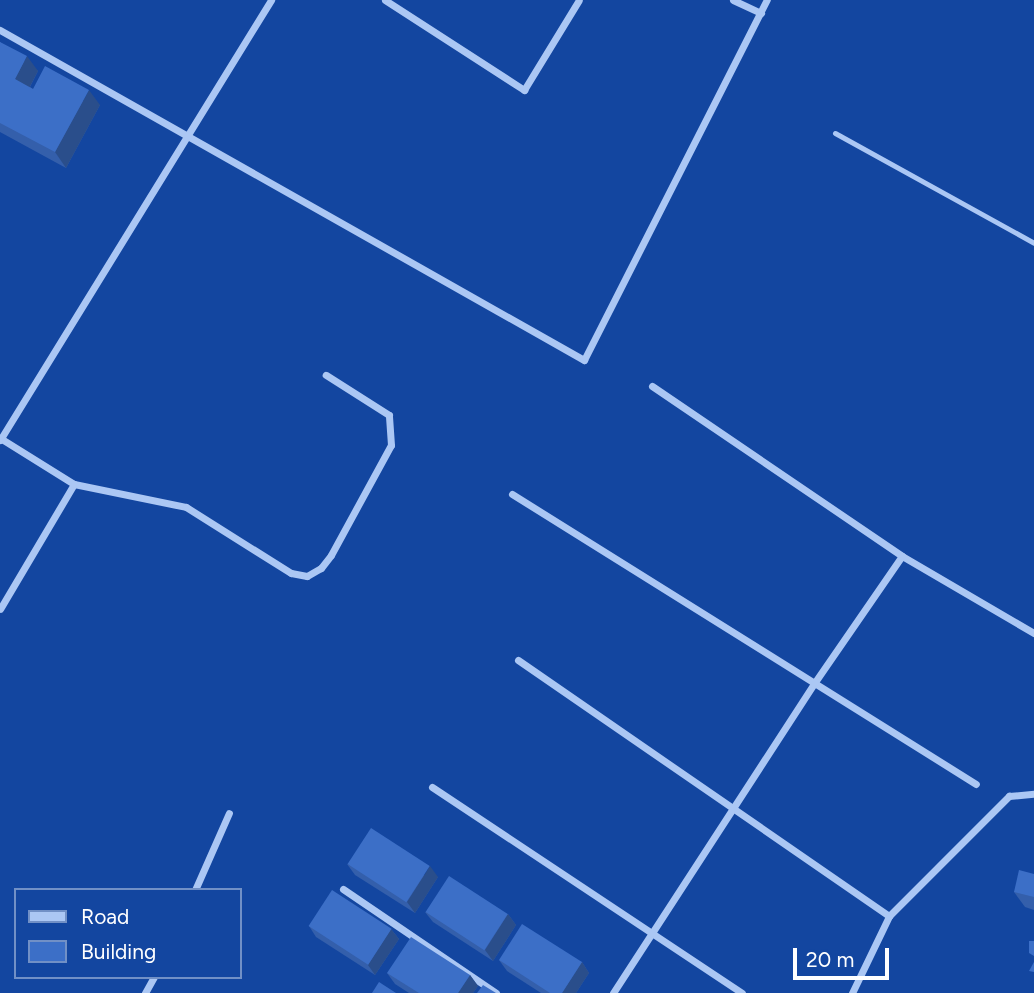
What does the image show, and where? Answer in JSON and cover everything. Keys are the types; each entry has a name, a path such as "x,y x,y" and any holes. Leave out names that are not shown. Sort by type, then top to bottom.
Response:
{"street":[{"path":"271,0 0,439 74,484 186,507 291,573 307,576 321,568 331,555 391,444 389,415 326,375"},
{"path":"385,0 524,90 579,0"},
{"path":"733,0 761,13"},
{"path":"0,30 584,360 767,0"},
{"path":"652,386 902,556 1034,633"},
{"path":"0,609 74,484"},
{"path":"512,494 975,784"},
{"path":"613,993 816,682 902,556"},
{"path":"518,660 889,916"},
{"path":"432,787 742,993"},
{"path":"852,993 889,916 1009,796 1034,794"},
{"path":"196,888 229,813"},
{"path":"342,889 496,993"}],"lane":[{"path":"835,133 1034,243"}],"building":[{"path":"0,42 27,56 15,79 33,89 45,66 89,90 55,152 0,123"},
{"path":"371,828 430,866 406,902 348,864"},
{"path":"1019,870 1034,874 1034,897 1014,892"},
{"path":"449,876 508,914 484,950 426,912"},
{"path":"332,890 392,929 368,965 309,926"},
{"path":"522,924 582,962 562,993 550,993 499,960"},
{"path":"411,937 470,975 458,993 419,993 387,973"},
{"path":"1029,941 1034,941 1034,956 1029,953"},
{"path":"379,982 396,993 372,993"},
{"path":"483,985 496,993 477,993"}]}
